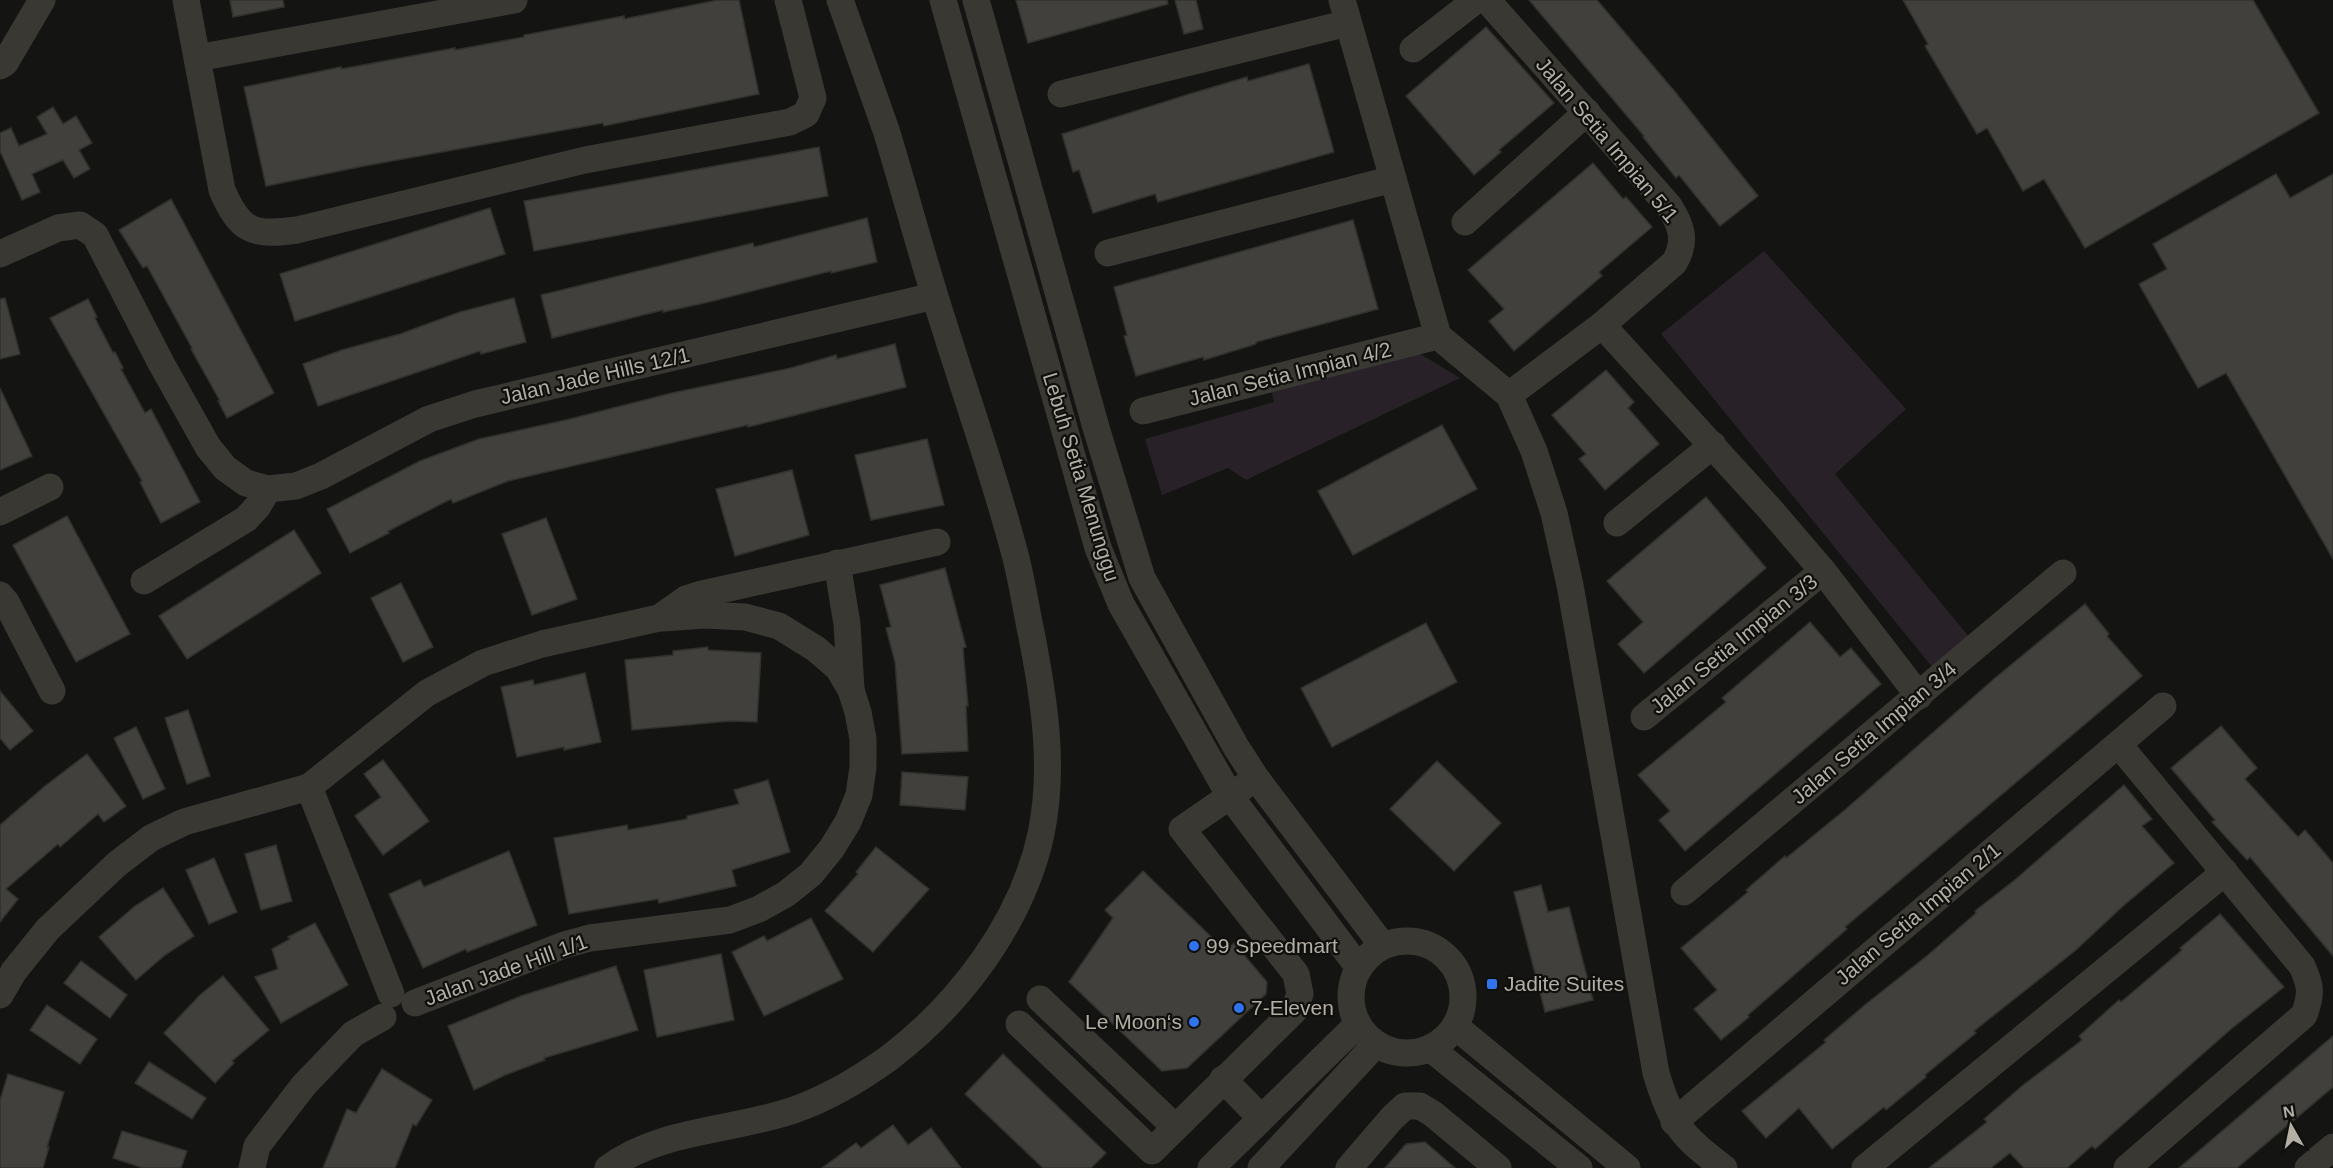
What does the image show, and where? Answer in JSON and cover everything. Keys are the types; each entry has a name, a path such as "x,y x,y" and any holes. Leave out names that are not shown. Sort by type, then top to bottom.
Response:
{"street":[{"path":"3,64 42,0"},
{"path":"186,0 222,190 231,212 247,228 271,233 297,230 585,160 790,122 807,114 813,98 788,0"},
{"path":"197,58 514,0"},
{"path":"608,1168 619,1160 671,1139 794,1110 846,1086 890,1057 936,1016 973,973 1002,933 1026,881 1041,834 1047,782 1046,731 1040,677 1014,549 934,296 886,131 840,0"},
{"name":"Lebuh Setia Menunggu","path":"943,0 1098,548 1121,604 1230,796 1359,968"},
{"name":"Lebuh Setia Menunggu","path":"976,0 1096,431 1142,578 1236,747 1256,778 1383,946"},
{"path":"1413,49 1476,0"},
{"name":"Jalan Setia Impian 5/1","path":"1487,0 1669,206 1679,221 1683,236 1681,251 1674,263 1602,326 1509,395"},
{"path":"1061,94 1345,11 1438,336 1509,395 1534,452 1554,513 1570,585 1656,1073 1664,1101 1674,1122 1689,1140 1724,1168"},
{"path":"1465,222 1587,112"},
{"path":"1108,253 1393,179"},
{"path":"0,254 58,228 80,225 95,236 208,447 225,468 246,483 268,489 258,506 246,519 144,581"},
{"name":"Jalan Jade Hills 12/1","path":"268,489 296,486 321,476 429,419 475,404 934,296"},
{"path":"1602,326 1713,445 1823,571 1919,696"},
{"name":"Jalan Setia Impian 4/2","path":"1143,411 1438,336"},
{"path":"1617,523 1713,445"},
{"path":"0,512 50,487"},
{"path":"0,995 14,971 48,929 117,864 151,838 184,822 309,788 428,693 483,663 542,644 659,618 686,599 702,594 937,542"},
{"path":"837,564 847,624 851,690"},
{"name":"Jalan Setia Impian 3/3","path":"1644,717 1823,571"},
{"name":"Jalan Setia Impian 3/4","path":"1684,892 2063,573"},
{"path":"0,595 6,602 52,691"},
{"name":"Jalan Jade Hill 1/1","path":"252,1168 257,1146 304,1085 353,1034 396,1005 564,945 616,933 730,920 759,909 786,894 811,874 832,848 848,822 859,795 863,767 863,739 858,712 851,690 838,668 816,649 780,626 745,617 704,615 659,618"},
{"name":"Jalan Setia Impian 2/1","path":"1674,1122 2163,706"},
{"path":"2119,745 2302,966 2308,980 2311,998 2304,1015 2127,1168"},
{"path":"1019,1024 1152,1151 1294,1011 1300,993 1296,974 1182,829 1256,778"},
{"path":"309,788 396,1005"},
{"path":"1864,1168 2225,872"},
{"path":"1398,941 1414,941 1429,945 1450,960 1462,981 1464,997 1462,1012 1455,1026 1444,1039 1430,1048 1412,1053 1393,1052 1376,1044 1358,1024 1352,1011 1350,996 1359,968 1369,955 1383,946 1398,941"},
{"path":"1040,999 1175,1127"},
{"path":"1211,1168 1358,1024"},
{"path":"1455,1026 1627,1168"},
{"path":"1261,1168 1376,1044"},
{"path":"1430,1048 1579,1168"},
{"path":"1223,1079 1261,1118"},
{"path":"1348,1168 1405,1106 1420,1106 1433,1114 1498,1168"},
{"path":"2308,1168 2333,1147"}],"shaded area":[{"path":"1764,251 1906,409 1835,474 1970,638 1933,668 1661,334"},
{"path":"1417,352 1460,378 1246,480 1228,468 1162,495 1145,439 1274,402 1271,390"}],"building":[{"path":"230,0 283,0 284,7 233,17"},
{"path":"718,0 739,0 759,94 604,126 603,123 266,186 244,87 341,67 341,69 455,48 455,50 524,37 524,35 624,16 624,19"},
{"path":"1016,0 1167,0 1168,4 1028,43"},
{"path":"1175,0 1196,0 1203,29 1184,34"},
{"path":"1529,0 1597,0 1676,93 1758,196 1720,226 1679,175 1676,178 1644,136"},
{"path":"1903,0 2253,0 2319,113 2085,248 2044,179 2023,191 1987,128 1977,134 1925,46 1928,44"},
{"path":"1486,27 1554,103 1499,150 1501,152 1474,175 1406,96"},
{"path":"1309,64 1334,152 1158,202 1155,194 1093,213 1079,170 1073,172 1062,134 1247,77 1248,81"},
{"path":"53,107 63,124 76,116 92,143 79,150 90,169 74,178 63,160 32,174 40,192 22,200 0,151 0,133 11,128 19,146 47,134 37,117"},
{"path":"819,147 828,196 534,251 524,201"},
{"path":"1593,163 1623,199 1626,197 1652,227 1599,272 1602,276 1514,351 1489,321 1504,309 1468,270"},
{"path":"2276,174 2290,198 2333,174 2333,559 2226,373 2198,388 2139,284 2167,269 2153,244"},
{"path":"171,199 274,393 227,418 147,266 143,268 119,230"},
{"path":"490,208 505,254 295,321 280,274"},
{"path":"867,218 877,262 831,273 831,271 709,302 663,312 663,310 552,338 541,295 753,243 754,247"},
{"path":"1353,220 1378,309 1256,342 1256,344 1204,360 1203,357 1136,376 1124,336 1127,335 1114,287"},
{"path":"5,298 20,354 0,359 0,299"},
{"path":"514,298 526,342 481,354 480,351 318,406 303,364 342,350 400,334 460,312"},
{"path":"88,299 97,317 95,318 113,353 115,352 123,368 121,369 145,413 151,409 200,502 161,523 140,482 142,481 50,318"},
{"path":"895,344 906,387 748,427 748,425 508,481 453,503 451,499 350,553 327,509 420,461 479,439 672,393 791,368 836,355 837,359"},
{"path":"1606,370 1634,402 1628,408 1659,444 1605,490 1579,459 1586,454 1552,415"},
{"path":"0,388 32,456 0,470"},
{"path":"1442,425 1477,489 1353,555 1318,491"},
{"path":"927,439 944,505 871,520 855,455"},
{"path":"792,470 809,535 735,556 716,489"},
{"path":"1706,497 1766,568 1644,673 1618,644 1643,622 1607,581"},
{"path":"67,516 130,634 76,662 13,545"},
{"path":"546,518 577,599 532,615 502,534"},
{"path":"294,530 321,573 187,659 159,616"},
{"path":"945,568 966,647 963,648 968,706 966,706 968,751 902,754 895,662 886,628 891,627 880,585"},
{"path":"401,583 433,647 403,662 371,598"},
{"path":"2085,604 2109,634 2107,636 2142,676 1845,927 1847,929 1721,1040 1694,1009 1717,990 1681,948 1748,892 1746,890 1785,856 1786,858 1846,809 1995,678"},
{"path":"1810,622 1840,657 1851,648 1881,684 1685,851 1659,820 1670,811 1638,775 1726,702 1722,698"},
{"path":"1426,623 1457,682 1332,747 1301,688"},
{"path":"708,647 708,650 761,653 757,722 730,721 632,730 625,660 673,655 673,651"},
{"path":"585,673 601,742 517,757 501,687 533,680 534,685"},
{"path":"0,691 33,731 10,750 0,738"},
{"path":"188,710 210,776 187,784 165,718"},
{"path":"2221,726 2257,768 2245,779 2298,837 2305,830 2333,863 2333,956 2250,857 2247,860 2212,822 2215,820 2171,768"},
{"path":"136,727 165,789 143,799 114,738"},
{"path":"87,754 126,806 104,822 98,814 60,847 58,844 6,889 18,899 0,922 0,825"},
{"path":"383,760 429,821 383,855 355,816 381,797 364,774"},
{"path":"1437,761 1501,823 1454,871 1390,809"},
{"path":"902,772 968,777 965,810 900,805"},
{"path":"768,780 790,852 732,870 736,886 659,903 658,899 569,914 554,838 627,825 628,830 687,819 687,816 739,804 734,790"},
{"path":"2124,785 2152,819 2142,826 2174,863 2076,950 1974,1031 1976,1033 1925,1075 1926,1077 1886,1110 1884,1107 1832,1149 1799,1108 1766,1138 1742,1111 1826,1042 1824,1040 1866,1004 1928,955 1976,913 1975,911 2016,879"},
{"path":"276,845 292,901 261,910 245,854"},
{"path":"876,847 929,889 873,952 825,911 858,874 856,872"},
{"path":"509,851 537,925 467,952 466,949 423,968 389,894 420,880 424,887"},
{"path":"214,858 237,912 209,924 186,870"},
{"path":"1143,871 1226,951 1234,943 1267,982 1266,994 1187,1068 1162,1071 1069,982 1113,918 1105,910"},
{"path":"1541,885 1548,912 1569,907 1593,1000 1545,1012 1514,892"},
{"path":"163,888 194,936 165,955 136,980 99,937 135,906"},
{"path":"2220,914 2284,987 2231,1029 2095,1149 2092,1146 2067,1168 2024,1168 2010,1153 1991,1168 1929,1168 1987,1122 1984,1119 2022,1086 2082,1040 2079,1036 2119,1000 2121,1002 2182,950 2180,948"},
{"path":"811,918 843,979 764,1016 732,952 764,936 767,941"},
{"path":"315,923 348,985 281,1023 255,977 278,969 272,949 290,939 288,937"},
{"path":"721,954 734,1020 657,1037 644,970"},
{"path":"81,961 127,995 110,1018 64,983"},
{"path":"616,966 638,1030 544,1058 545,1060 474,1090 448,1026 521,996"},
{"path":"223,976 269,1030 232,1061 234,1063 215,1083 164,1033 200,995"},
{"path":"47,1005 97,1039 80,1064 30,1030"},
{"path":"2333,1036 2333,1087 2237,1168 2179,1168"},
{"path":"1003,1054 1106,1153 1091,1168 1043,1168 965,1094"},
{"path":"149,1062 206,1098 192,1119 135,1083"},
{"path":"382,1069 432,1100 416,1126 413,1124 395,1168 323,1168 347,1109 356,1113"},
{"path":"8,1074 64,1092 43,1168 0,1168 0,1100"},
{"path":"893,1125 908,1145 931,1128 961,1168 822,1168 856,1143 861,1148"},
{"path":"122,1131 187,1151 181,1168 143,1168 113,1158"},
{"path":"1425,1142 1455,1168 1385,1168 1406,1144"}],"place":[{"name":"99 Speedmart","path":"1194,946"},
{"name":"Jadite Suites","path":"1492,984"},
{"name":"7-Eleven","path":"1239,1008"},
{"name":"Le Moon‘s","path":"1194,1022"}]}
